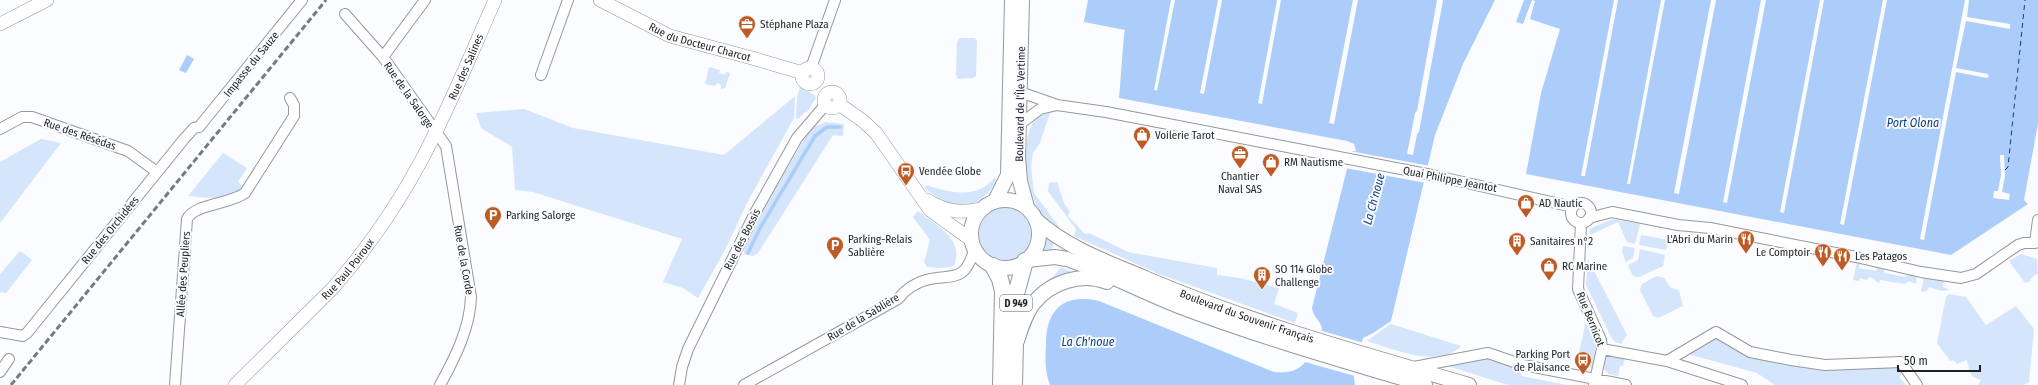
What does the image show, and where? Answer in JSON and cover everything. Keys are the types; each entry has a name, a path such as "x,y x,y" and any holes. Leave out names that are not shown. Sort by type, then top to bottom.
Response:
{"main road":[{"name":"Boulevard de l'Île Vertime","path":"995,201 1008,175 1012,0"},
{"name":"Boulevard de l'Île Vertime","path":"1022,0 1018,157 1020,181 1027,207"},
{"path":"1012,200 1027,207 1036,220 1039,229 1038,242 1033,254 1026,261 1010,268 993,266 979,257 972,245 972,223 980,209 995,201 1012,200"},
{"name":"Boulevard du Souvenir Français","path":"1036,220 1067,243 1129,272 1221,308 1294,340"},
{"name":"Boulevard du Souvenir Français","path":"1026,261 1054,257 1067,259 1176,305 1372,363 1425,385"},
{"name":"D 949","path":"1014,385 1016,294 1026,261"},
{"name":"D 949","path":"993,266 1003,291 1001,385"},
{"path":"1015,347 1024,322 1033,304 1043,294 1058,284 1074,279 1090,278 1104,281 1124,289 1136,288"},
{"name":"Boulevard du Souvenir Français","path":"1372,363 1410,367 1469,385"}],"street":[{"path":"0,24 46,0"},
{"name":"Impasse du Sauze","path":"199,127 302,0"},
{"name":"Rue de la Salorge","path":"383,57 426,0"},
{"name":"Rue des Salines","path":"435,133 495,0"},
{"path":"541,74 568,0"},
{"name":"Rue du Docteur Charcot","path":"600,0 670,36 807,71"},
{"path":"835,0 803,78 806,82 815,82 830,101 863,121 876,133 930,210 972,245"},
{"name":"Rue de la Salorge","path":"345,14 383,57 435,133"},
{"name":"Quai Philippe Jeantot","path":"1020,92 1057,105 1106,112 1432,175 1573,207"},
{"name":"Allée des Peupliers","path":"175,385 187,219 196,210 234,200 246,193 294,116 294,105 290,98"},
{"name":"Rue des Bossis","path":"679,385 682,367 688,349 755,212 797,138 830,101"},
{"path":"1020,124 1040,109 1057,105"},
{"name":"Rue des Résédas","path":"0,129 22,117 32,117 128,151 157,172"},
{"name":"Rue des Orchidées","path":"0,332 22,336 27,333 190,132 199,127"},
{"name":"Rue Paul Poiroux","path":"235,385 292,330 346,273 402,194 435,133"},
{"name":"Rue de la Corde","path":"435,133 446,146 471,297 471,311 466,330 440,385"},
{"path":"921,197 954,212 971,212 980,209"},
{"path":"1585,221 1590,212 1587,206 1580,204 1573,207 1571,213 1573,219 1585,221 1612,212 1678,225 1710,228 1856,257 1921,272 1961,278 1976,274 2018,245 2024,243 2036,245 2038,220"},
{"name":"Rue Bernicot","path":"1585,221 1578,289 1601,340 1602,350 1667,361 1742,385"},
{"name":"Rue de la Sablière","path":"744,385 898,299 906,290 925,280 956,276 966,267 972,245"},
{"path":"1667,361 1716,332 1750,352 1791,360 1825,365 1901,362 1917,385"},
{"path":"1595,382 1602,350"},
{"path":"1410,367 1438,364 1488,352 1523,365 1595,382 1626,385"},
{"path":"0,372 9,359"}],"shaded area":[{"path":"960,38 974,38 977,40 976,76 973,78 958,79 956,75 957,42"},
{"path":"709,67 720,70 719,73 725,75 726,72 730,73 725,88 721,89 721,85 718,83 714,86 705,84"},
{"path":"800,87 814,95 816,98 807,112 805,112 798,119 796,118 797,97"},
{"path":"795,96 794,118 748,201 725,250 698,298 683,288 663,282 682,239 533,192 515,190 512,147 481,128 476,113 524,109 573,128 724,155"},
{"path":"1050,113 1040,143 1033,153 1031,166 1034,193 1060,228 1059,230 1038,208 1030,188 1026,163 1027,138 1031,127 1036,119"},
{"path":"825,122 844,124 843,136 833,135 758,253 753,256 744,254 744,250 766,204 808,133 815,124 818,126"},
{"path":"41,139 61,143 0,223 0,162"},
{"path":"223,153 247,168 238,182 244,187 239,192 225,197 210,198 188,196"},
{"path":"994,178 998,181 989,192 980,200 963,206 954,205 945,201 924,188 927,185 953,192 971,192 987,185"},
{"path":"1057,182 1064,203 1070,212 1068,216 1085,234 1089,233 1128,252 1217,268 1217,275 1240,278 1279,288 1274,304 1298,313 1295,323 1159,274 1074,236 1076,229 1048,191 1049,183"},
{"path":"1000,208 1010,208 1024,215 1031,229 1031,239 1024,253 1010,260 1000,260 990,256 983,249 979,239 979,229 983,219 990,212"},
{"path":"918,211 940,228 952,240 956,248 954,266 943,268 927,267 924,262 930,240 913,217"},
{"path":"1613,219 1640,224 1635,244 1627,242 1618,222 1590,235 1589,230 1591,228"},
{"path":"1641,235 1669,240 1666,250 1639,245"},
{"path":"1046,237 1054,243 1050,254 1040,254"},
{"path":"1623,246 1635,248 1633,258 1626,262 1622,252"},
{"path":"1640,249 1665,255 1663,266 1639,277 1633,276 1628,265 1638,260"},
{"path":"20,251 32,260 6,293 0,292 0,274"},
{"path":"2021,254 2037,259 2038,275 2036,274 2030,279 2031,281 2025,283 2009,261"},
{"path":"1588,259 1627,335 1621,344 1615,342 1611,337 1586,284"},
{"path":"1857,262 1860,263 1859,268 1876,271 1877,267 1884,269 1884,273 1906,277 1907,273 1917,275 1916,284 1909,281 1905,284 1880,280 1879,283 1870,277 1866,280 1860,278 1859,281 1853,280"},
{"path":"1061,267 1076,273 1048,283"},
{"path":"1657,276 1664,278 1671,288 1679,290 1683,306 1658,318 1653,316 1640,290 1642,284"},
{"path":"1924,277 1944,281 1943,287 1950,290 1942,291 1929,287 1927,291 1921,292"},
{"path":"1949,294 1966,297 1986,325 2016,306 2034,329 2029,382 2024,385 1978,385 1981,380 1972,375 1969,370 1967,360 1957,364 1953,360 1950,361 1937,343 1946,297"},
{"path":"1586,322 1589,322 1597,339 1592,368 1576,365"},
{"path":"1390,324 1461,346 1452,353 1428,357 1402,352 1367,341"},
{"path":"1717,338 1792,366 1867,369 1886,365 1899,366 1904,371 1899,377 1906,385 1775,385 1757,373 1688,354"},
{"path":"1611,355 1625,358 1623,366 1620,366 1618,376 1609,374 1604,370 1606,358"},
{"path":"1487,357 1522,368 1521,376 1567,385 1508,385 1448,366"}],"water":[{"name":"La Ch'noue","path":"1088,0 1495,0 1463,64 1435,135 1391,321 1363,338 1353,372 1355,385 1050,385 1046,370 1047,333 1049,322 1053,314 1066,302 1086,299 1099,301 1274,372 1285,372 1300,367 1310,355 1322,329 1312,308 1352,151 1356,151 1354,144 1347,141 1119,98 1124,35 1083,27"},
{"path":"1524,0 1532,0 1523,24 1516,22"},
{"name":"Port Olona","path":"1532,0 2038,0 2038,124 2024,200 2028,204 1951,255 1526,174 1541,93 1560,29 1530,19 1535,1"},
{"path":"187,55 194,59 186,73 179,70"}],"pier":[{"path":"1171,0 1175,0 1157,91 1154,90"},
{"path":"1218,0 1222,0 1204,94 1200,93"},
{"path":"1277,0 1281,0 1262,104 1258,103"},
{"path":"1353,0 1358,0 1334,124 1329,123"},
{"path":"1437,0 1443,0 1419,132 1417,134 1413,155 1407,154 1415,113 1417,111"},
{"path":"1614,0 1618,0 1585,176 1581,176"},
{"path":"1661,0 1665,0 1630,184 1627,184"},
{"path":"1711,0 1716,0 1679,194 1674,193"},
{"path":"1761,0 1766,0 1727,203 1723,202"},
{"path":"1820,0 1824,0 1784,213 1780,212"},
{"path":"1883,0 1887,0 1844,225 1840,224"},
{"path":"1965,0 1969,0 1967,17 2010,24 2010,29 1966,21 1956,68 1988,74 1989,76 1987,78 1956,72 1924,240 1920,239"},
{"path":"1084,22 1125,30 1118,66 1122,37 1082,29"},
{"path":"1350,151 1430,166 1426,183 1345,168"},
{"path":"2000,155 2004,155 2005,176 2002,192 2010,194 2009,200 1993,198 1994,191 1998,191 2001,175"},
{"path":"1319,330 1364,343 1355,376 1305,362"}],"waterway":[{"path":"748,253 760,228 815,136 827,127 840,127"}],"ferry route":[{"path":"2005,170 2008,167 2025,0"}],"railway":[{"path":"11,385 326,0"}],"place":[{"name":"Stéphane Plaza","path":"747,39"},
{"name":"Voilerie Tarot","path":"1142,150"},
{"name":"Chantier Naval SAS","path":"1240,169"},
{"name":"RM Nautisme","path":"1271,177"},
{"name":"Vendée Globe","path":"906,186"},
{"name":"AD Nautic","path":"1526,218"},
{"name":"Parking Salorge","path":"493,230"},
{"name":"L'Abri du Marin","path":"1746,254"},
{"name":"Sanitaires n°2","path":"1517,256"},
{"name":"Parking-Relais Sablière","path":"835,260"},
{"name":"Le Comptoir","path":"1823,267"},
{"name":"Les Patagos","path":"1842,271"},
{"name":"RC Marine","path":"1549,281"},
{"name":"SO 114 Globe Challenge","path":"1262,290"},
{"name":"Parking Port de Plaisance","path":"1583,375"}]}
